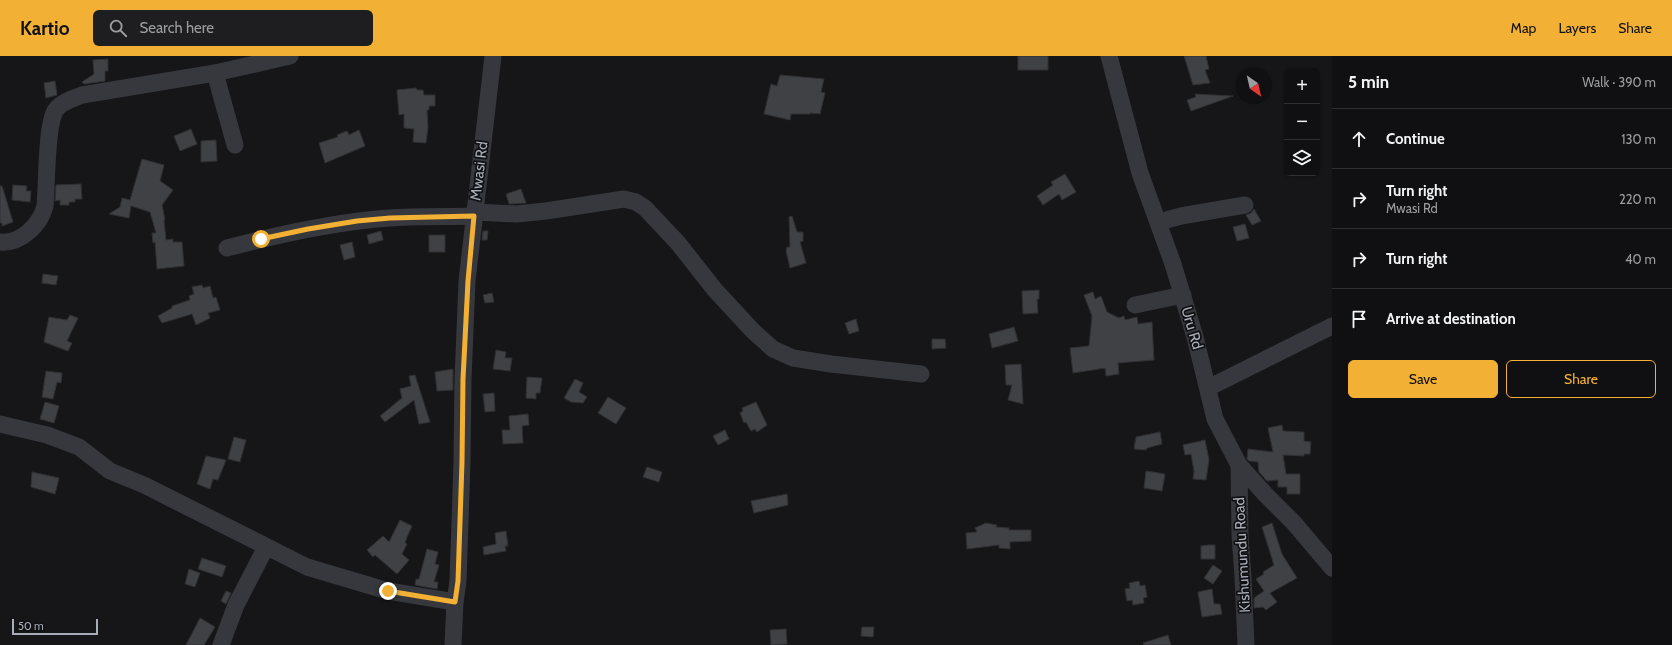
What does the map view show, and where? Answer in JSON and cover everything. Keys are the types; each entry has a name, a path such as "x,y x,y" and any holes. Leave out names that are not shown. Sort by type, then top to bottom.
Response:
{"street":[{"path":"0,242 7,243 19,238 38,223 43,214 46,206 51,129 56,110 64,103 82,95 215,73 290,56"},
{"name":"Mwasi Rd","path":"453,645 455,602 458,581 462,462 463,364 468,281 474,214 493,56"},
{"name":"Uru Rd","path":"1109,56 1140,173 1159,222 1195,337 1215,419 1239,465 1294,523 1332,568"},
{"path":"215,73 235,145"},
{"path":"227,248 284,234 357,221 474,214 517,214 624,199 636,202 645,208 678,243 716,290 753,331 773,349 793,358 831,364 921,374"},
{"path":"1159,222 1182,216 1245,205"},
{"path":"1135,305 1182,295"},
{"path":"1208,388 1332,326"},
{"path":"0,424 47,435 79,447 110,471 144,485 292,560 335,576 388,591 455,602"},
{"name":"Kishumundu Road","path":"1239,465 1240,535 1246,645"},
{"path":"221,645 236,605 266,547"}],"building":[{"path":"1018,56 1048,56 1048,70 1018,70"},
{"path":"1184,56 1206,56 1209,69 1205,70 1210,83 1193,85"},
{"path":"108,59 108,71 105,71 105,81 84,84 82,82 94,74 93,60"},
{"path":"780,75 824,79 821,92 825,93 820,114 791,114 790,120 764,114 771,84 777,86"},
{"path":"55,81 57,95 46,98 44,83"},
{"path":"416,88 417,90 423,90 424,95 435,95 435,106 429,106 429,110 427,110 428,127 426,143 413,142 414,129 404,128 404,114 399,115 397,90"},
{"path":"1195,94 1233,96 1191,111 1187,100 1196,97"},
{"path":"191,129 197,144 180,151 174,136"},
{"path":"359,130 365,146 325,163 319,143 338,137 337,135 347,131 349,135"},
{"path":"216,140 217,161 201,162 201,141"},
{"path":"142,159 164,165 160,181 173,190 162,205 165,220 166,240 173,239 173,242 182,242 184,266 157,269 155,242 153,243 152,233 156,233 150,212 131,206 129,218 109,214 120,207 122,198 130,200"},
{"path":"1065,174 1076,192 1062,200 1059,194 1043,205 1037,196 1053,185 1051,182"},
{"path":"81,184 82,199 75,199 75,202 69,202 69,205 60,205 60,200 55,201 56,185"},
{"path":"13,185 27,186 26,191 31,191 30,202 12,200"},
{"path":"0,186 2,186 13,222 2,226 2,223 0,223"},
{"path":"521,189 526,203 509,204 506,194"},
{"path":"1254,209 1261,221 1252,225 1246,215 1251,213"},
{"path":"792,216 797,232 803,232 803,241 800,242 806,263 790,268 786,251 787,247 790,247 789,217"},
{"path":"1245,224 1249,238 1237,241 1233,227"},
{"path":"381,231 383,240 369,244 367,235"},
{"path":"483,231 488,231 487,240 482,240"},
{"path":"429,235 445,235 445,252 429,252"},
{"path":"352,242 355,257 344,260 340,245"},
{"path":"43,274 58,276 56,285 42,283"},
{"path":"202,285 203,288 210,286 213,298 216,297 220,310 208,313 210,318 196,325 192,314 162,323 158,316 172,308 172,306 190,300 189,296 194,294 192,287"},
{"path":"1039,290 1039,299 1037,299 1038,313 1023,314 1022,291"},
{"path":"1093,292 1095,299 1101,296 1107,312 1119,318 1124,316 1125,320 1137,317 1138,324 1152,322 1154,360 1118,363 1119,374 1106,376 1105,368 1073,373 1070,348 1089,346 1092,316 1084,295"},
{"path":"492,293 494,302 485,303 483,295"},
{"path":"70,315 78,318 67,341 72,343 68,351 44,342 49,317 67,320"},
{"path":"856,319 859,331 849,334 845,323"},
{"path":"1014,327 1018,341 992,348 989,334"},
{"path":"932,339 945,339 946,348 932,349"},
{"path":"496,350 506,352 505,358 512,358 510,371 493,369"},
{"path":"1021,364 1023,404 1008,400 1012,385 1006,385 1005,365"},
{"path":"453,369 453,390 437,391 435,372"},
{"path":"46,371 62,373 61,383 57,382 53,399 42,397"},
{"path":"415,375 430,422 419,424 414,400 385,422 380,416 402,398 400,389 411,386 409,376"},
{"path":"527,377 542,378 540,393 536,393 536,399 526,398"},
{"path":"575,379 583,383 579,392 587,397 583,403 571,402 564,398"},
{"path":"494,393 495,411 485,412 483,394"},
{"path":"608,397 626,408 616,424 598,413"},
{"path":"45,402 59,406 54,423 40,419"},
{"path":"756,402 767,425 757,432 755,429 751,431 746,422 744,423 740,413 743,411 742,408"},
{"path":"528,414 529,425 522,426 523,443 503,444 502,430 510,430 509,416"},
{"path":"1282,425 1283,431 1304,432 1304,441 1311,442 1310,454 1304,454 1304,456 1283,455 1286,474 1300,474 1300,494 1287,494 1287,487 1278,487 1278,480 1267,481 1259,472 1258,462 1249,461 1247,459 1248,449 1273,452 1268,428"},
{"path":"725,430 729,439 718,445 713,436"},
{"path":"1160,432 1162,444 1147,448 1146,450 1134,449 1136,437"},
{"path":"234,437 246,440 240,462 228,459"},
{"path":"1205,440 1209,460 1206,480 1193,479 1194,471 1191,454 1185,455 1183,445"},
{"path":"206,456 226,460 218,480 213,479 210,489 197,484"},
{"path":"647,467 662,472 659,482 643,477"},
{"path":"1146,471 1165,474 1162,491 1144,488"},
{"path":"32,472 59,478 55,494 31,487"},
{"path":"787,494 788,505 754,513 751,501"},
{"path":"400,520 412,526 405,543 407,544 402,554 409,560 397,574 375,555 373,557 367,550 383,536 389,542"},
{"path":"986,523 997,525 996,527 1009,528 1009,530 1031,530 1031,541 1010,542 1010,549 999,548 999,545 967,549 966,533 977,532 975,528"},
{"path":"1272,523 1282,554 1297,578 1270,593 1277,602 1266,610 1263,607 1254,608 1254,598 1264,591 1256,579 1264,574 1263,572 1274,565 1262,527"},
{"path":"506,531 508,546 505,546 506,551 484,555 483,547 496,544 495,533"},
{"path":"1215,545 1215,559 1201,559 1201,546"},
{"path":"427,549 438,552 435,564 439,565 434,582 438,582 437,589 415,585 416,579 419,579"},
{"path":"202,558 226,566 222,577 198,569"},
{"path":"1213,565 1222,571 1213,584 1204,578"},
{"path":"189,569 200,573 195,587 185,584"},
{"path":"1139,581 1140,586 1145,585 1147,597 1143,598 1144,603 1133,605 1132,600 1127,601 1125,589 1130,588 1129,583"},
{"path":"1212,589 1214,604 1220,604 1222,614 1202,617 1198,592"},
{"path":"226,591 231,593 226,604 221,601"},
{"path":"200,618 215,627 204,645 186,645"},
{"path":"862,627 874,627 873,637 861,636"},
{"path":"786,629 787,644 771,645 770,630"},
{"path":"1168,635 1171,645 1144,645 1143,643"}],"route":[{"path":"261,239 357,221 390,218 474,216 468,281 463,379 458,581 455,602 388,591"}]}
